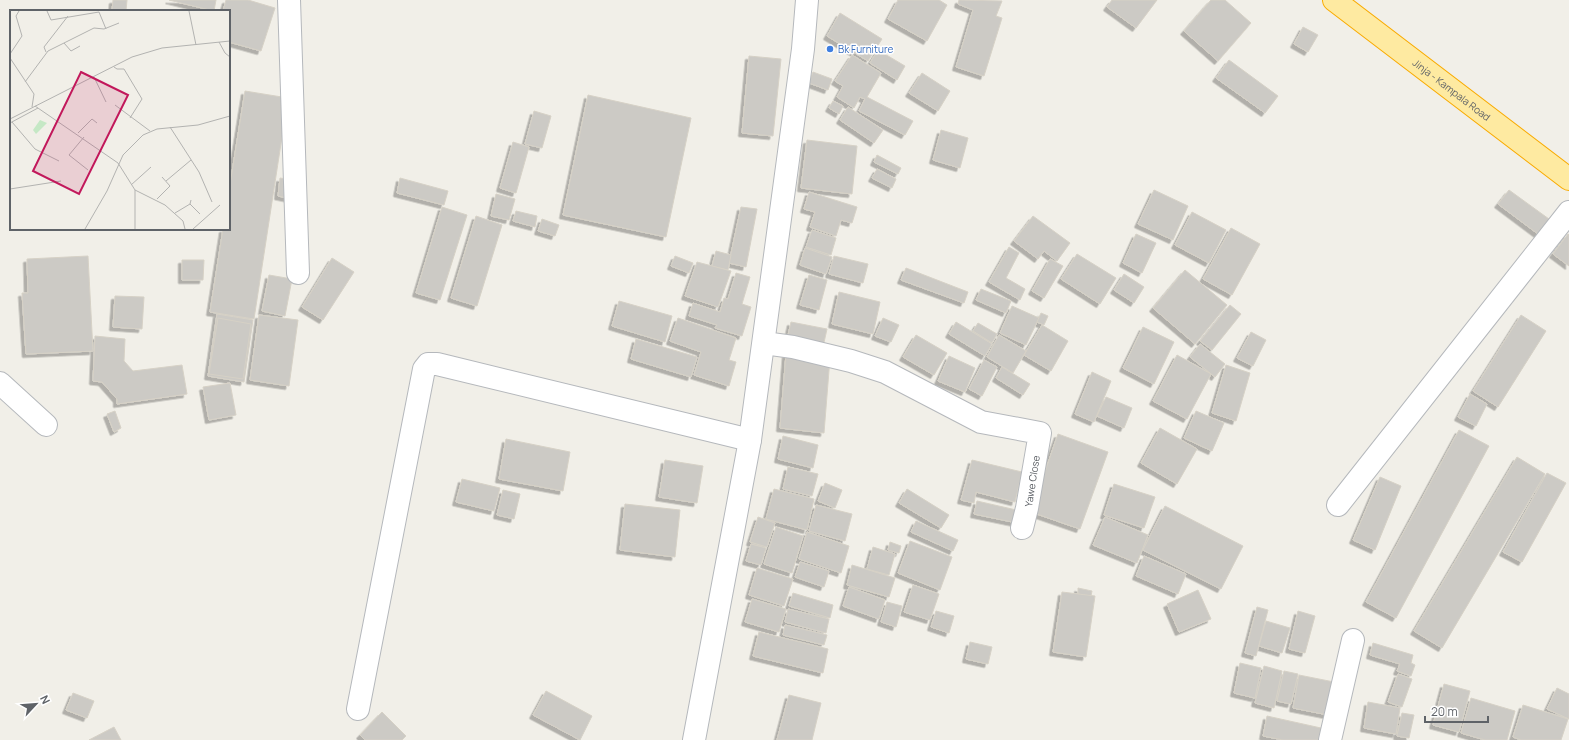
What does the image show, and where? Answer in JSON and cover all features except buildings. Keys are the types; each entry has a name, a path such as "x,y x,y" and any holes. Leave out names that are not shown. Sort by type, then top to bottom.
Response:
{"highway":[{"name":"Jinja - Kampala Road","path":"1334,0 1569,179"}],"street":[{"path":"289,0 298,273"},
{"path":"694,740 750,440 764,343 808,0"},
{"path":"1338,505 1569,212"},
{"name":"Yawe Close","path":"764,343 793,347 851,361 885,372 981,422 1040,433 1028,508 1022,528"},
{"path":"358,709 424,369 428,364 437,364 750,440"},
{"path":"0,383 46,425"},
{"path":"1330,740 1353,640"}],"place":[{"name":"Bk Furniture","path":"830,49"}]}
